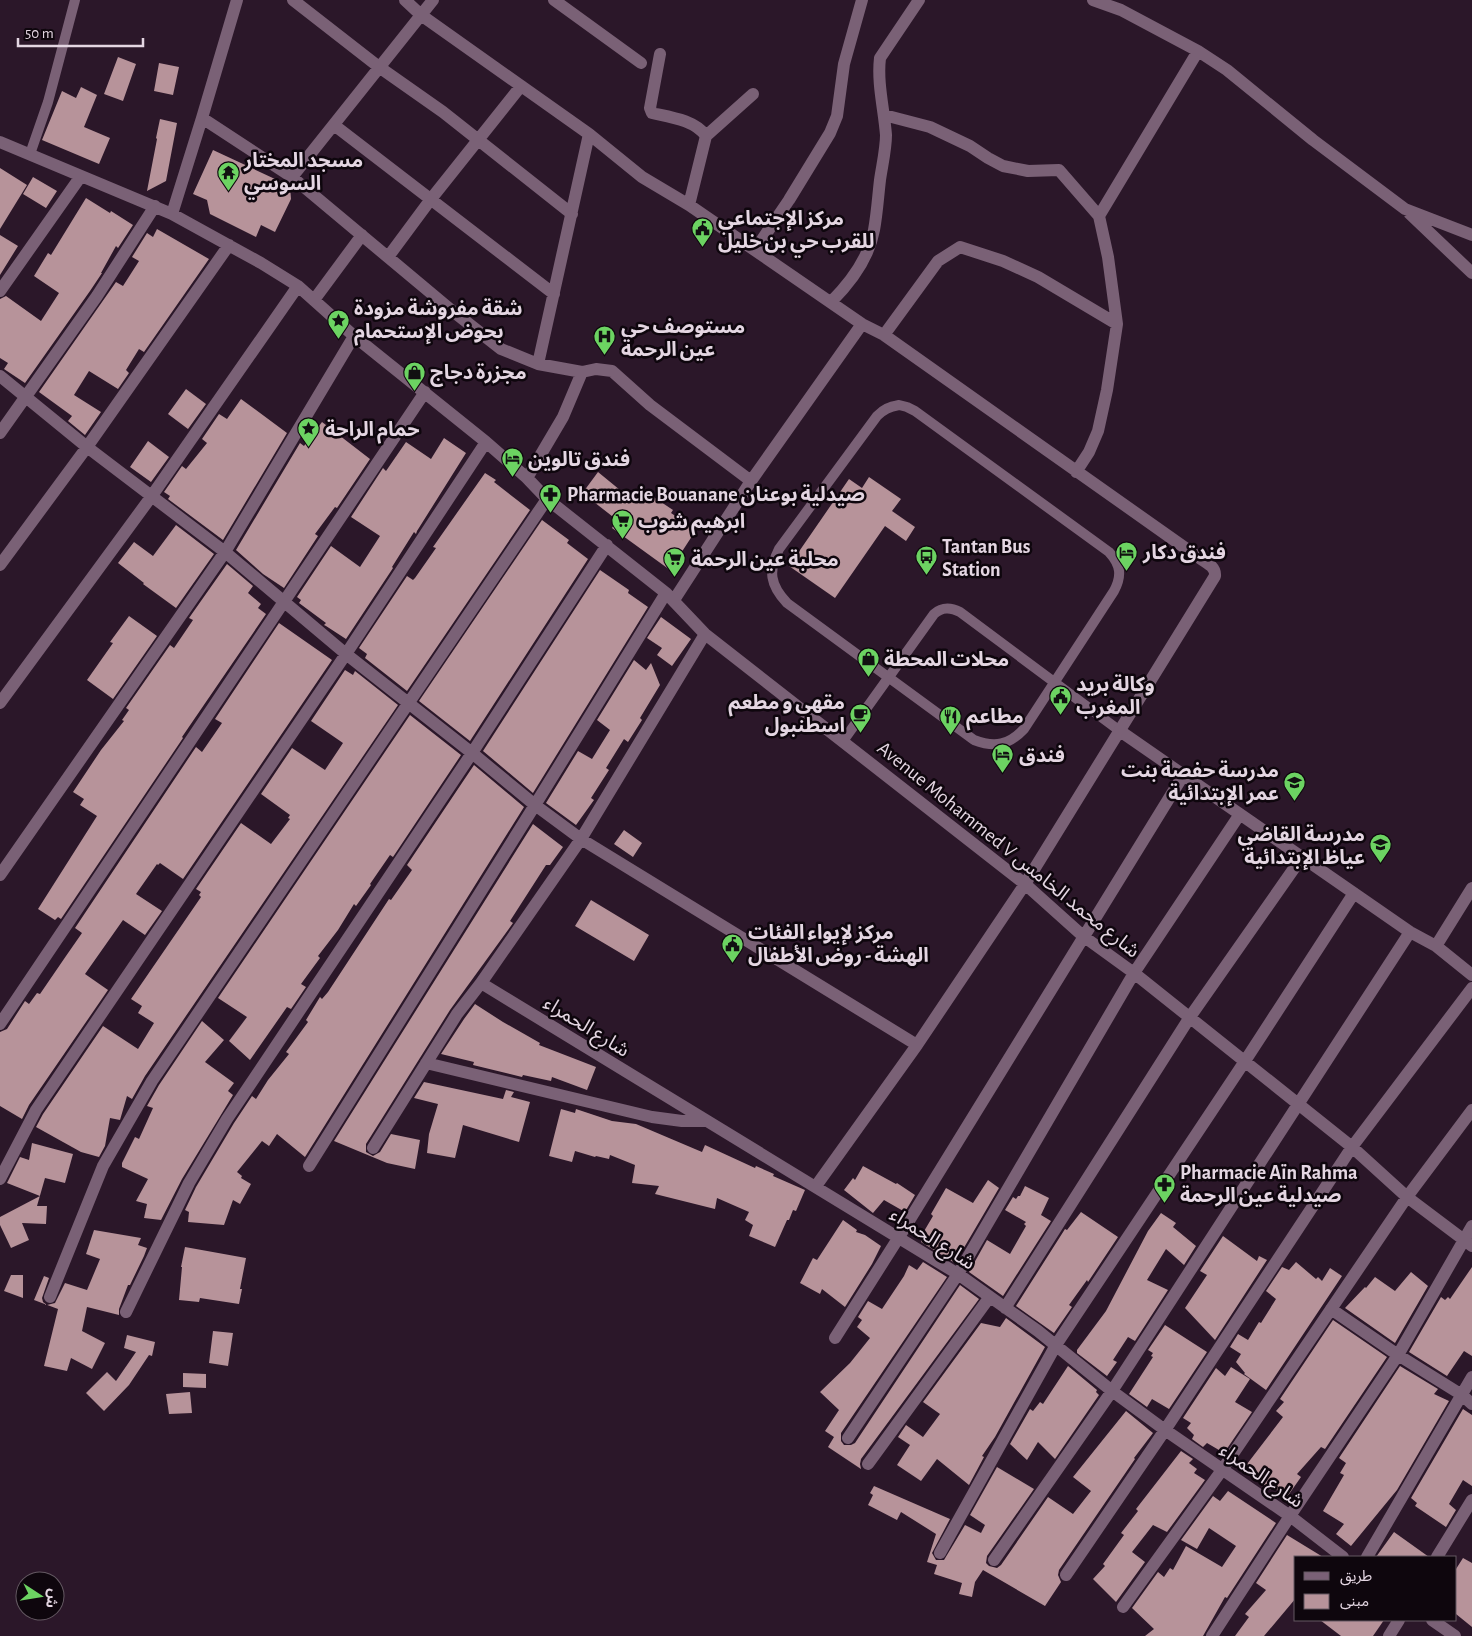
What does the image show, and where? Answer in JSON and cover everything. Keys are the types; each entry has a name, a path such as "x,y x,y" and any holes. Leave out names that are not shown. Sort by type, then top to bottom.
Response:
{"street":[{"path":"172,214 237,0"},
{"path":"293,0 379,67 443,112 572,214"},
{"path":"405,0 421,14 589,134 642,177 689,205 862,324 884,335 1214,568 1216,572 1025,884 917,1045 816,1186"},
{"path":"292,177 432,0"},
{"path":"554,0 641,63"},
{"path":"755,250 789,200 830,133 837,116 844,64 862,0"},
{"path":"831,302 848,284 868,252 874,232 886,138 879,66 880,58 919,0"},
{"path":"1093,0 1120,10 1198,52 1227,70 1313,140 1405,209 1472,274"},
{"path":"1099,216 1198,52"},
{"path":"660,54 650,108 652,113 685,121 702,131 706,136"},
{"path":"388,258 431,199 521,86"},
{"path":"689,205 706,136 753,94"},
{"path":"884,115 930,126 970,146 1003,166 1028,171 1059,170 1099,216 1108,257 1117,324 1107,390 1098,431 1089,452 1076,472"},
{"path":"202,118 292,177 388,258 501,349 538,364 582,372 596,369 612,371 650,405 751,481"},
{"path":"334,125 554,294"},
{"path":"538,364 589,134"},
{"name":"Avenue Mohammed V شارع محمد الخامس","path":"2,146 30,154 172,214 261,263 298,286 354,336 486,442 527,478 547,499 670,596 705,634 1025,884 1083,936 1134,973 1352,1146 1407,1197 1468,1243"},
{"path":"0,291 81,176"},
{"path":"0,433 97,296 155,206"},
{"path":"1405,209 1472,235"},
{"path":"314,300 362,235"},
{"path":"0,565 87,447 229,245"},
{"path":"884,335 938,261 960,247 1003,261 1038,277 1117,324"},
{"path":"0,703 152,497 298,286"},
{"path":"309,1166 535,805 670,596 862,324"},
{"path":"0,875 225,552 354,336"},
{"path":"527,478 564,417 582,372"},
{"path":"0,376 87,447 225,552 346,654 535,805 581,839 917,1045"},
{"path":"0,1024 425,392"},
{"path":"0,1179 36,1110 346,654 486,442"},
{"path":"50,1297 104,1166 152,1081 547,499"},
{"path":"126,1312 189,1183 227,1119 472,753 607,545"},
{"path":"373,1148 457,1014 481,983 581,839 705,634"},
{"path":"1120,731 1410,932 1436,946 1472,974"},
{"path":"835,1338 1184,774"},
{"path":"848,1438 958,1274 1134,973 1240,814"},
{"path":"1005,1308 1190,1017 1302,857"},
{"path":"1436,946 1472,888"},
{"path":"940,1553 1056,1345 1354,893"},
{"path":"994,1560 1112,1391 1410,932"},
{"name":"شارع الحمراء","path":"481,983 958,1274 1056,1345 1112,1391 1165,1430 1290,1516 1342,1556"},
{"path":"1066,1575 1165,1430 1352,1146 1472,988"},
{"path":"426,1063 652,1117 682,1121 706,1121"},
{"path":"1123,1607 1222,1470 1407,1197 1472,1110"},
{"path":"1212,1636 1398,1355 1468,1243 1472,1226"},
{"path":"868,1464 989,1298"},
{"path":"1331,1309 1467,1400"},
{"path":"1368,1556 1467,1400 1472,1378"},
{"path":"1438,1556 1472,1500"},
{"path":"1390,1636 1398,1621"},
{"path":"1433,1621 1454,1636"}],"lane":[{"path":"30,154 48,102 75,0"},
{"path":"891,406 899,406 915,411 1109,552 1119,566 1120,575 1118,583 1024,729 1017,737 1007,742 996,745 974,740 888,677 787,602 776,589 772,572 774,560 779,549 877,416 891,406"},
{"path":"843,741 934,614 944,608 960,612 1120,731"}],"building":[{"path":"118,57 136,64 123,101 104,94"},
{"path":"159,63 179,67 173,95 154,91"},
{"path":"81,87 97,95 84,127 110,138 99,164 42,140 62,91 76,98"},
{"path":"160,119 177,123 166,181 147,191 157,139"},
{"path":"213,150 290,186 291,199 275,232 261,225 256,237 210,214 207,200 193,194"},
{"path":"0,168 27,185 0,229"},
{"path":"33,177 57,191 46,208 23,194"},
{"path":"86,198 133,225 118,248 116,246 102,273 25,383 4,369 8,363 0,358 0,299 6,296 41,321 59,293 34,276 48,253 51,255"},
{"path":"157,229 209,259 144,352 139,349 126,370 129,373 118,389 89,371 74,395 101,412 85,435 68,421 72,416 39,392 116,282 123,286 139,261 132,257 147,233 153,237"},
{"path":"0,235 18,246 0,275"},
{"path":"186,389 206,404 188,429 168,414"},
{"path":"241,399 287,433 223,540 168,499 170,496 164,492 182,466 186,469 207,443 202,439 219,414 227,419"},
{"path":"322,422 370,459 337,508 335,507 315,534 318,536 284,588 263,574 236,550 300,443 304,446"},
{"path":"444,438 466,453 416,534 414,532 393,568 346,639 324,625 326,623 299,603 301,600 297,597 331,546 360,567 380,536 351,517 383,468 386,471 406,442 431,459"},
{"path":"148,441 169,457 151,482 130,467"},
{"path":"598,472 631,499 636,490 651,499 652,496 673,510 671,513 696,530 670,570 612,528 617,520 585,495 587,493 584,491"},
{"path":"485,473 496,480 494,482 530,510 407,691 365,658 367,654 359,648 407,576 413,580 415,578 436,548 433,547"},
{"path":"869,477 901,499 892,511 915,527 906,541 885,526 835,598 789,566 849,479 862,488"},
{"path":"542,520 569,540 567,543 588,559 470,741 419,701"},
{"path":"176,525 214,554 176,608 118,563 134,542 153,556"},
{"path":"227,564 253,586 248,593 261,604 258,608 266,614 61,919 58,917 55,920 38,909 97,816 80,805 84,799 73,792 101,750 124,721 122,720 129,710 126,708 170,645 174,648 191,623 193,620 189,618"},
{"path":"600,570 629,590 628,593 648,607 533,793 483,751"},
{"path":"129,616 157,636 113,699 87,680 113,643 110,642"},
{"path":"661,617 691,639 672,666 657,655 662,648 647,638"},
{"path":"279,623 332,660 183,879 160,863 157,864 136,894 162,911 145,935 123,920 85,974 108,990 29,1105 22,1119 0,1106 0,1032 7,1029 25,1001 29,1004 37,993 40,994 82,933 75,928 196,747 202,752 222,723 215,719"},
{"path":"634,660 646,670 651,663 660,685 628,742 624,739 606,768 609,770 591,798 594,800 576,825 546,803 578,751 592,759 610,730 597,720"},
{"path":"345,670 353,675 355,671 398,705 145,1076 132,1099 127,1096 120,1120 110,1118 105,1146 99,1157 81,1152 36,1127 103,1026 138,1049 154,1023 138,1013 142,1006 131,999 201,897 199,895 201,892 196,889 241,823 271,844 290,819 288,818 290,815 261,794 292,748 325,770 343,743 311,721"},
{"path":"410,715 461,755 393,857 390,855 371,885 356,906 354,904 338,930 318,956 320,958 301,984 306,987 291,1009 287,1007 250,1060 229,1041 247,1017 218,998"},
{"path":"474,765 524,807 305,1157 277,1134 269,1146 262,1141 237,1172 242,1176 241,1178 251,1184 240,1204 233,1200 224,1225 188,1222 189,1212 185,1210 196,1187 234,1123 252,1096 256,1099 268,1080 289,1054 286,1052 308,1022 306,1020 320,997 322,999 328,992 389,899 391,900 412,870 407,865"},
{"path":"533,824 563,847 550,865 546,865 510,921 513,923 450,1010 366,1144 366,1152 373,1156 380,1152 391,1134 420,1140 415,1169 387,1163 334,1141"},
{"path":"624,830 642,843 633,857 614,844"},
{"path":"591,900 649,935 634,961 575,926"},
{"path":"475,1004 540,1043 539,1045 596,1067 587,1090 552,1077 551,1081 523,1075 522,1077 473,1065 474,1062 441,1054"},
{"path":"202,1021 224,1040 205,1062 234,1083 228,1091 233,1095 182,1179 161,1220 144,1218 147,1204 136,1201 148,1179 122,1167 122,1163 135,1137 139,1139 153,1108 147,1106"},
{"path":"424,1082 503,1099 506,1090 514,1092 511,1097 530,1102 519,1142 463,1125 455,1158 427,1153 429,1134 438,1104 414,1098"},
{"path":"561,1109 575,1113 576,1109 612,1121 636,1124 702,1152 705,1145 755,1168 756,1166 774,1174 773,1176 805,1190 796,1211 793,1210 789,1220 787,1220 775,1247 749,1236 753,1225 745,1220 749,1212 717,1198 715,1209 655,1194 659,1186 632,1183 635,1165 610,1155 609,1159 575,1151 572,1162 549,1156"},
{"path":"32,1143 73,1154 65,1183 45,1178 40,1196 7,1183 20,1157 29,1160"},
{"path":"863,1166 897,1183 915,1195 905,1212 884,1200 873,1213 844,1190 853,1178 855,1180"},
{"path":"988,1180 999,1188 955,1263 921,1242 922,1239 920,1238 933,1216 931,1214 946,1188 973,1203"},
{"path":"1025,1186 1049,1198 1041,1215 1051,1221 1003,1296 969,1272 987,1240 1010,1254 1026,1226 1024,1224 1026,1222 1005,1210 1013,1197 1016,1199 1020,1196"},
{"path":"40,1196 37,1206 47,1206 46,1224 22,1223 29,1240 11,1248 0,1225 0,1217"},
{"path":"1081,1212 1118,1237 1088,1282 1087,1280 1069,1305 1072,1307 1054,1333 1016,1306 1065,1229 1067,1230"},
{"path":"1161,1213 1176,1223 1173,1227 1196,1246 1184,1265 1166,1249 1147,1280 1168,1290 1135,1341 1128,1337 1113,1360 1117,1362 1107,1376 1077,1353 1077,1350 1106,1311 1148,1231"},
{"path":"843,1220 857,1230 856,1232 865,1235 881,1246 845,1307 822,1289 820,1294 800,1283 813,1258 817,1260"},
{"path":"94,1230 141,1238 138,1245 147,1248 130,1285 128,1285 119,1309 119,1315 87,1307 82,1331 105,1343 92,1369 71,1358 67,1371 44,1366 58,1309 47,1305 55,1303 65,1283 87,1290 100,1259 86,1254"},
{"path":"1223,1236 1257,1261 1259,1256 1267,1260 1215,1340 1185,1308 1207,1275 1200,1271"},
{"path":"185,1247 246,1258 239,1304 200,1298 199,1302 179,1300 181,1267"},
{"path":"923,1262 947,1277 841,1433 841,1441 844,1445 855,1443 960,1285 979,1299 861,1459 861,1469 828,1447 834,1437 825,1431 839,1410 820,1392 850,1363 870,1338 857,1327 862,1320 858,1317 868,1301 882,1309 909,1265 917,1270"},
{"path":"1296,1262 1316,1279 1318,1277 1322,1281 1330,1268 1342,1276 1266,1390 1244,1374 1236,1362 1241,1354 1230,1347 1238,1334 1248,1340 1276,1299 1266,1291 1282,1267 1289,1270"},
{"path":"1472,1267 1472,1356 1464,1351 1447,1376 1409,1352 1441,1297 1445,1300 1448,1297 1450,1299"},
{"path":"1411,1272 1428,1286 1395,1343 1345,1308 1375,1277 1395,1291"},
{"path":"11,1275 23,1275 23,1298 4,1291"},
{"path":"44,1276 49,1278 42,1298 43,1302 47,1305 34,1300"},
{"path":"1006,1318 1045,1347 995,1437 982,1456 984,1457 969,1485 937,1459 921,1481 897,1465 910,1445 898,1437 906,1425 923,1437 940,1414 923,1402 981,1323 1000,1327"},
{"path":"1333,1320 1387,1357 1325,1449 1321,1447 1297,1474 1301,1477 1287,1497 1272,1487 1270,1490 1244,1468 1283,1417 1276,1411 1284,1402 1280,1399"},
{"path":"1165,1325 1207,1352 1169,1409 1152,1399 1147,1407 1129,1394 1153,1357 1151,1356 1153,1353 1148,1350"},
{"path":"213,1331 233,1333 228,1366 209,1363"},
{"path":"127,1335 155,1342 152,1356 149,1355 129,1385 104,1411 86,1393 107,1372 116,1381 136,1352 124,1348"},
{"path":"1068,1366 1097,1390 1096,1392 1099,1395 1055,1459 1038,1442 1027,1460 1010,1444 1030,1409 1033,1411 1040,1402 1043,1404"},
{"path":"1400,1366 1438,1389 1434,1394 1449,1401 1397,1490 1351,1546 1336,1534 1344,1524 1323,1511 1344,1475 1340,1473 1346,1463 1339,1458"},
{"path":"1231,1367 1250,1379 1235,1402 1252,1412 1224,1453 1207,1443 1203,1447 1192,1439 1194,1435 1187,1428 1191,1423 1183,1418 1216,1368 1225,1376"},
{"path":"183,1373 206,1374 206,1388 183,1387"},
{"path":"190,1392 192,1413 169,1414 166,1394"},
{"path":"1463,1409 1472,1415 1472,1486 1463,1480 1449,1504 1456,1510 1446,1527 1415,1506 1417,1503 1411,1498"},
{"path":"1126,1411 1153,1433 1134,1458 1059,1570 1058,1575 1061,1582 1045,1606 983,1570 975,1582 972,1597 959,1594 962,1583 934,1574 937,1565 927,1562 936,1534 901,1512 897,1520 868,1505 873,1495 870,1493 874,1486 950,1519 932,1553 936,1560 944,1560 965,1525 981,1533 985,1525 970,1515 997,1467 1034,1489 987,1556 986,1563 997,1568 1048,1497 1073,1514 1091,1491 1073,1477"},
{"path":"1181,1451 1193,1459 1189,1463 1197,1469 1194,1473 1205,1480 1167,1532 1153,1525 1132,1552 1145,1562 1116,1602 1093,1579 1105,1566 1103,1564 1124,1535 1121,1533 1138,1511 1136,1509"},
{"path":"1228,1491 1276,1523 1227,1598 1225,1597 1203,1636 1145,1636 1154,1629 1132,1608 1158,1572 1164,1577 1170,1568 1173,1570 1186,1546 1222,1567 1236,1546 1209,1528 1197,1549 1181,1540 1213,1496 1220,1501"},
{"path":"1394,1532 1428,1556 1377,1556"},
{"path":"1287,1535 1321,1556 1294,1556 1294,1600 1264,1636 1235,1636 1249,1617 1245,1614 1266,1590 1256,1583"},
{"path":"1463,1558 1472,1563 1472,1627 1457,1615 1457,1567"},
{"path":"1321,1621 1383,1621 1373,1636 1341,1636"}],"place":[{"name":"مسجد المختار السوسي","path":"228,191"},
{"name":"مركز الإجتماعي للقرب حي بن خليل","path":"702,248"},
{"name":"شقة مفروشة مزودة بحوض الإستحمام","path":"338,339"},
{"name":"مستوصف حي عين الرحمة","path":"605,356"},
{"name":"مجزرة دجاج","path":"414,391"},
{"name":"حمام الراحة","path":"309,448"},
{"name":"فندق تالوين","path":"512,478"},
{"name":"Pharmacie Bouanane صيدلية بوعنان","path":"551,513"},
{"name":"ابرهيم شوب","path":"622,540"},
{"name":"فندق دكار","path":"1127,571"},
{"name":"Tantan Bus Station","path":"926,576"},
{"name":"محلبة عين الرحمة","path":"675,578"},
{"name":"محلات المحطة","path":"868,678"},
{"name":"وكالة بريد المغرب","path":"1060,715"},
{"name":"مقهى و مطعم اسطنبول","path":"861,733"},
{"name":"مطاعم","path":"950,735"},
{"name":"فندق","path":"1003,774"},
{"name":"مدرسة حفصة بنت عمر الإبتدائية","path":"1295,801"},
{"name":"مدرسة القاضي عياظ الإبتدائية","path":"1381,864"},
{"name":"مركز لإيواء الفئات الهشة - روض الأطفال","path":"732,963"},
{"name":"Pharmacie Aïn Rahma صيدلية عين الرحمة","path":"1164,1203"}]}
